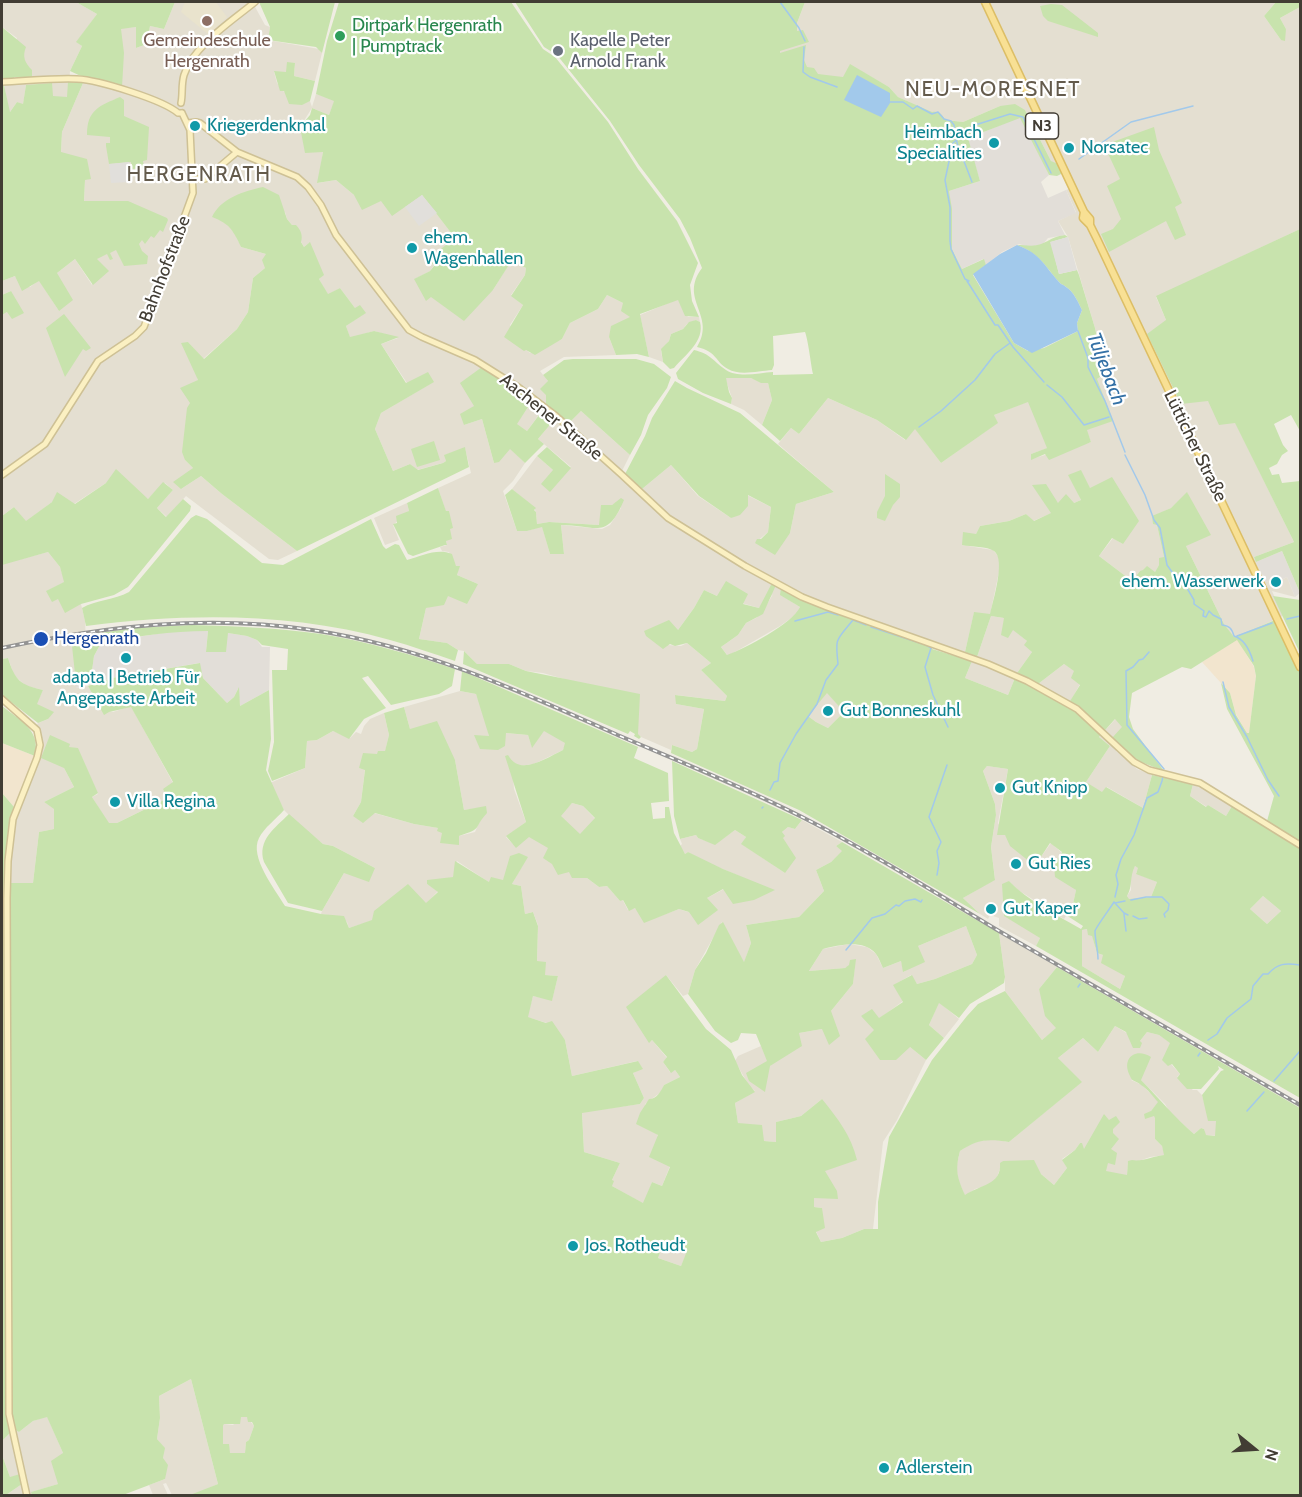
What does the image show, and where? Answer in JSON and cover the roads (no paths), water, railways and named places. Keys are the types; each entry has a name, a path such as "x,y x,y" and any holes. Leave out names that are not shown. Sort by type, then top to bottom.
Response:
{"main road":[{"name":"Lütticher Straße","path":"985,2 1084,212 1083,218 1090,225 1300,667"}],"street":[{"path":"2,82 84,80 138,95 174,108 178,113 182,112 184,108 181,103 183,78 189,64 207,43 255,2"},
{"path":"174,108 176,104 181,103"},
{"name":"Bahnhofstraße","path":"2,475 46,443 98,361 135,336 144,327 191,200 194,179 190,164 188,123 182,112"},
{"name":"Aachener Straße","path":"188,123 200,123 237,152 297,177 308,187 321,205 336,235 409,330 476,360 518,387 556,416 668,518 680,526 745,566 802,597 827,608 988,664 1027,681 1077,709 1134,762 1149,770 1200,783 1300,845"},
{"path":"194,179 205,179 237,152"},
{"path":"2,699 36,730 39,741 39,752 13,819 8,861 6,1023 9,1414 27,1496"}],"water":[{"path":"857,75 890,93 890,103 881,117 844,100"},
{"path":"1017,245 1041,260 1059,282 1071,292 1082,310 1077,323 1078,331 1032,353 1014,343 973,274 1000,254"}],"waterway":[{"name":"Tüljebach","path":"780,2 799,28 805,41"},
{"name":"Tüljebach","path":"804,47 803,72 837,87"},
{"name":"Tüljebach","path":"889,102 903,102 913,109 917,106 932,114 938,112 944,119 951,121 972,182"},
{"path":"1079,159 1131,122 1193,106"},
{"name":"Tüljebach","path":"969,281 965,279 951,249 950,241 950,207 945,180 953,143 972,126 1010,114 1023,117 1051,173"},
{"path":"967,281 995,325 998,325 1013,347 1044,382"},
{"name":"Tüljebach","path":"1078,331 1088,358 1088,367 1105,401 1125,452"},
{"path":"919,427 941,411 975,380 995,354 1010,343"},
{"path":"1047,385 1062,397 1084,425 1109,417"},
{"name":"Tüljebach","path":"1125,455 1145,495 1154,520 1160,528 1167,565 1172,572 1180,576 1194,604 1204,611 1203,616 1206,617 1209,611 1221,619 1222,625 1230,628 1234,636 1246,646 1253,661"},
{"path":"795,621 828,612 838,615"},
{"path":"1287,619 1300,616"},
{"path":"770,790 774,782 778,781 780,763 796,734 817,704 826,680 838,664 837,644 840,636 853,620 866,625"},
{"path":"1237,636 1272,623"},
{"path":"871,627 926,645"},
{"path":"926,645 931,648 925,667 933,695 948,727"},
{"path":"1149,652 1126,671 1127,725 1164,769"},
{"name":"Tüljebach","path":"1223,682 1229,707 1279,796"},
{"path":"937,875 939,863 937,851 941,842 929,817 947,765"},
{"path":"1115,897 1118,884 1116,875 1121,859 1134,835 1147,798 1158,792 1163,776"},
{"path":"1131,900 1162,897 1169,904 1164,914 1165,917"},
{"path":"846,950 872,918 885,914 905,901 915,899 921,902 922,900"},
{"path":"1115,903 1125,901"},
{"path":"1114,902 1128,915"},
{"path":"1098,959 1095,931 1114,902"},
{"path":"1124,914 1126,931"},
{"path":"1133,916 1139,919 1147,918"},
{"path":"1208,1040 1217,1034 1227,1018 1251,999 1253,986 1263,974 1268,974 1282,965 1300,965"},
{"path":"1274,1081 1300,1051"},
{"path":"1247,1111 1264,1092"}],"railway":[{"path":"2,648 118,628 195,623 273,625 352,637 392,647 469,672 712,775 827,830 1300,1105"}],"place":[{"name":"Gemeindeschule Hergenrath","path":"207,21"},
{"name":"Dirtpark Hergenrath | Pumptrack","path":"340,36"},
{"name":"Kapelle Peter Arnold Frank","path":"558,51"},
{"name":"Kriegerdenkmal","path":"195,126"},
{"name":"Heimbach Specialities","path":"994,143"},
{"name":"Norsatec","path":"1069,148"},
{"name":"ehem. Wagenhallen","path":"412,248"},
{"name":"ehem. Wasserwerk","path":"1276,582"},
{"name":"Hergenrath","path":"41,639"},
{"name":"adapta | Betrieb Für Angepasste Arbeit","path":"126,658"},
{"name":"Gut Bonneskuhl","path":"828,711"},
{"name":"Gut Knipp","path":"1000,788"},
{"name":"Villa Regina","path":"115,802"},
{"name":"Gut Ries","path":"1016,864"},
{"name":"Gut Kaper","path":"991,909"},
{"name":"Jos. Rotheudt","path":"573,1246"},
{"name":"Adlerstein","path":"884,1468"}],"district":[{"name":"NEU-MORESNET","path":"993,90"},
{"name":"HERGENRATH","path":"199,175"}]}
